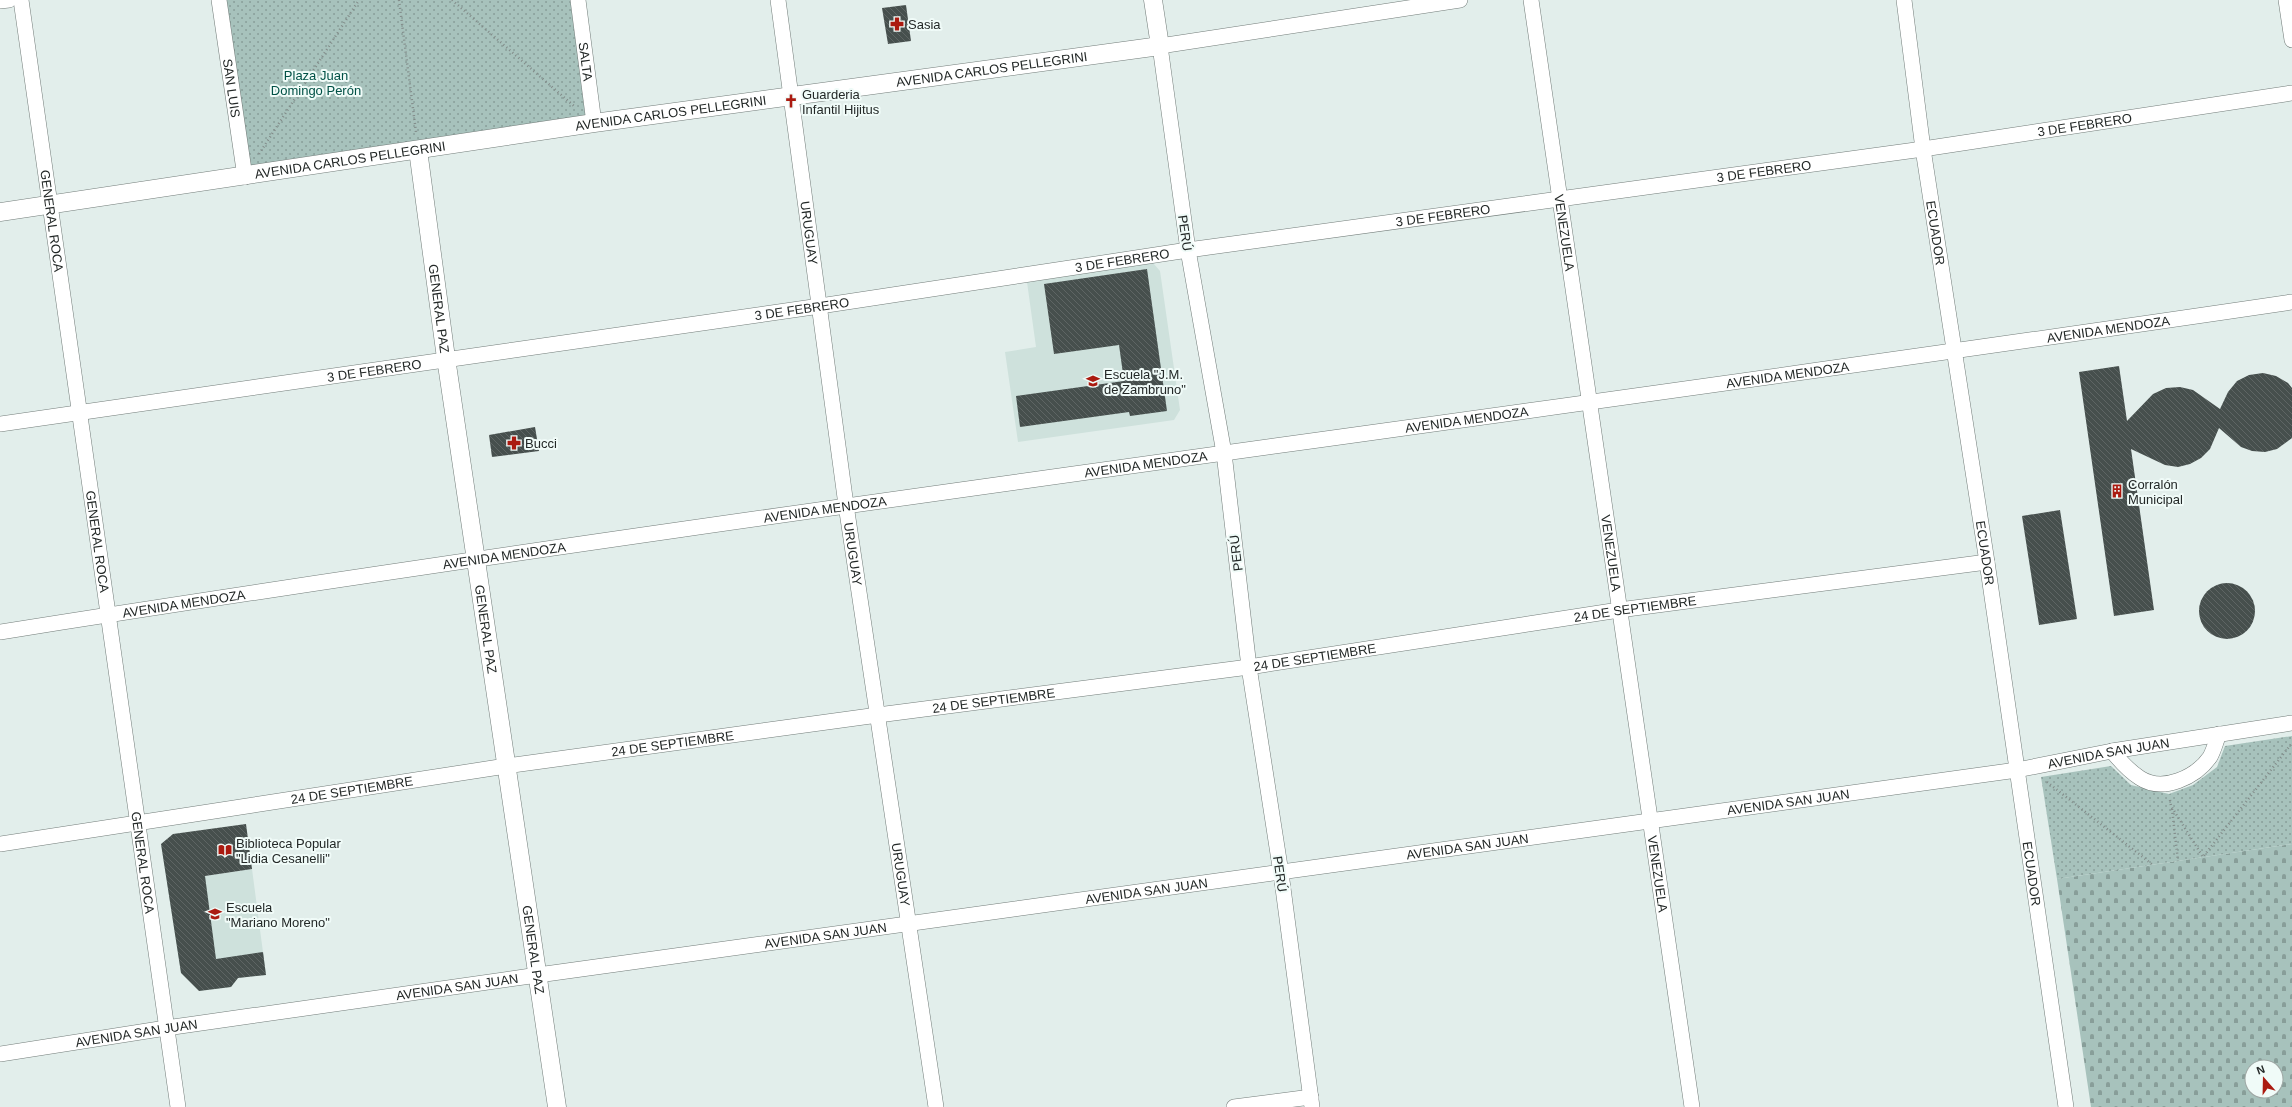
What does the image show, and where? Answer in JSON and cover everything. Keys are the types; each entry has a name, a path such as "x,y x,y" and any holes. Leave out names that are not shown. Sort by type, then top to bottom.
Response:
{"street":[{"path":"0,1 9,0"},
{"name":"GENERAL ROCA","path":"20,0 178,1107"},
{"name":"SAN LUIS","path":"219,0 245,177"},
{"name":"SALTA","path":"578,0 594,123"},
{"name":"URUGUAY","path":"778,0 846,505 936,1107"},
{"name":"PERÚ","path":"1153,0 1188,250 1224,453 1249,667 1312,1102"},
{"name":"AVENIDA CARLOS PELLEGRINI","path":"0,212 245,177 594,123 1160,46 1460,0"},
{"name":"VENEZUELA","path":"1531,0 1588,402 1651,820 1692,1107"},
{"name":"ECUADOR","path":"1904,0 1923,149 1988,562 2066,1107"},
{"path":"2286,0 2292,40"},
{"name":"3 DE FEBRERO","path":"0,424 446,358 820,306 1188,250 1923,149 2292,93"},
{"name":"GENERAL PAZ","path":"418,150 446,358 557,1107"},
{"name":"AVENIDA MENDOZA","path":"0,632 476,559 846,505 1956,352 2292,302"},
{"name":"24 DE SEPTIEMBRE","path":"0,844 506,766 878,715 1249,667 1619,610 1988,562"},
{"name":"AVENIDA SAN JUAN","path":"0,1054 166,1028 538,975 2017,770 2112,751 2292,723"},
{"path":"2112,751 2126,768 2142,779 2168,784 2195,773 2210,756 2219,734"},
{"path":"1234,1107 1312,1102"}],"path":[{"path":"245,177 359,0"},
{"path":"399,0 418,150"},
{"path":"452,0 594,123"},
{"path":"2171,806 2203,857 2292,743"},
{"path":"2041,777 2153,865"},
{"path":"2168,784 2178,861"}],"shaded area":[{"name":"Escuela \"J.M. de Zambruno\"","path":"1153,263 1160,271 1180,410 1174,420 1018,442 1005,352 1036,347 1027,282"},
{"name":"Escuela \"Mariano Moreno\"","path":"161,844 205,876 252,869 266,975 238,978 231,987 199,991 181,973"}],"green space":[{"name":"Plaza Juan Domingo Perón","path":"219,0 578,0 594,123 245,177"},
{"path":"2292,736 2292,844 2057,879 2041,777 2111,766 2131,785 2169,794 2193,785 2217,767 2225,746"},
{"path":"2292,844 2292,1107 2091,1107 2057,879"}],"building":[{"name":"Sasia","path":"906,5 911,41 888,44 882,8"},
{"path":"1147,269 1167,411 1130,416 1129,412 1020,427 1016,396 1124,381 1119,345 1054,354 1044,284"},
{"path":"2119,366 2127,421 2153,394 2166,388 2180,387 2193,390 2220,409 2228,392 2237,381 2249,375 2263,373 2276,376 2288,383 2292,388 2292,438 2277,449 2265,452 2252,451 2241,447 2219,428 2210,449 2201,458 2190,464 2178,467 2165,465 2131,449 2154,610 2114,616 2079,372"},
{"name":"Bucci","path":"535,427 539,451 492,457 489,435"},
{"path":"2060,510 2077,619 2039,625 2022,516"},
{"path":"2227,583 2238,585 2247,591 2253,600 2255,611 2253,622 2247,631 2238,637 2227,639 2216,637 2207,631 2201,622 2199,611 2201,600 2207,591 2216,585"},
{"name":"Escuela \"Mariano Moreno\"","path":"246,824 252,869 205,876 216,959 263,952 266,975 238,978 231,987 199,991 181,973 161,844 173,834"}],"place":[{"name":"Sasia","path":"897,24"},
{"name":"Guarderia Infantil Hijitus","path":"791,101"},
{"name":"Escuela \"J.M. de Zambruno\"","path":"1093,381"},
{"name":"Bucci","path":"514,443"},
{"name":"Corralón Municipal","path":"2117,491"},
{"name":"Biblioteca Popular \"Lidia Cesanelli\"","path":"225,850"},
{"name":"Escuela \"Mariano Moreno\"","path":"215,914"}]}
